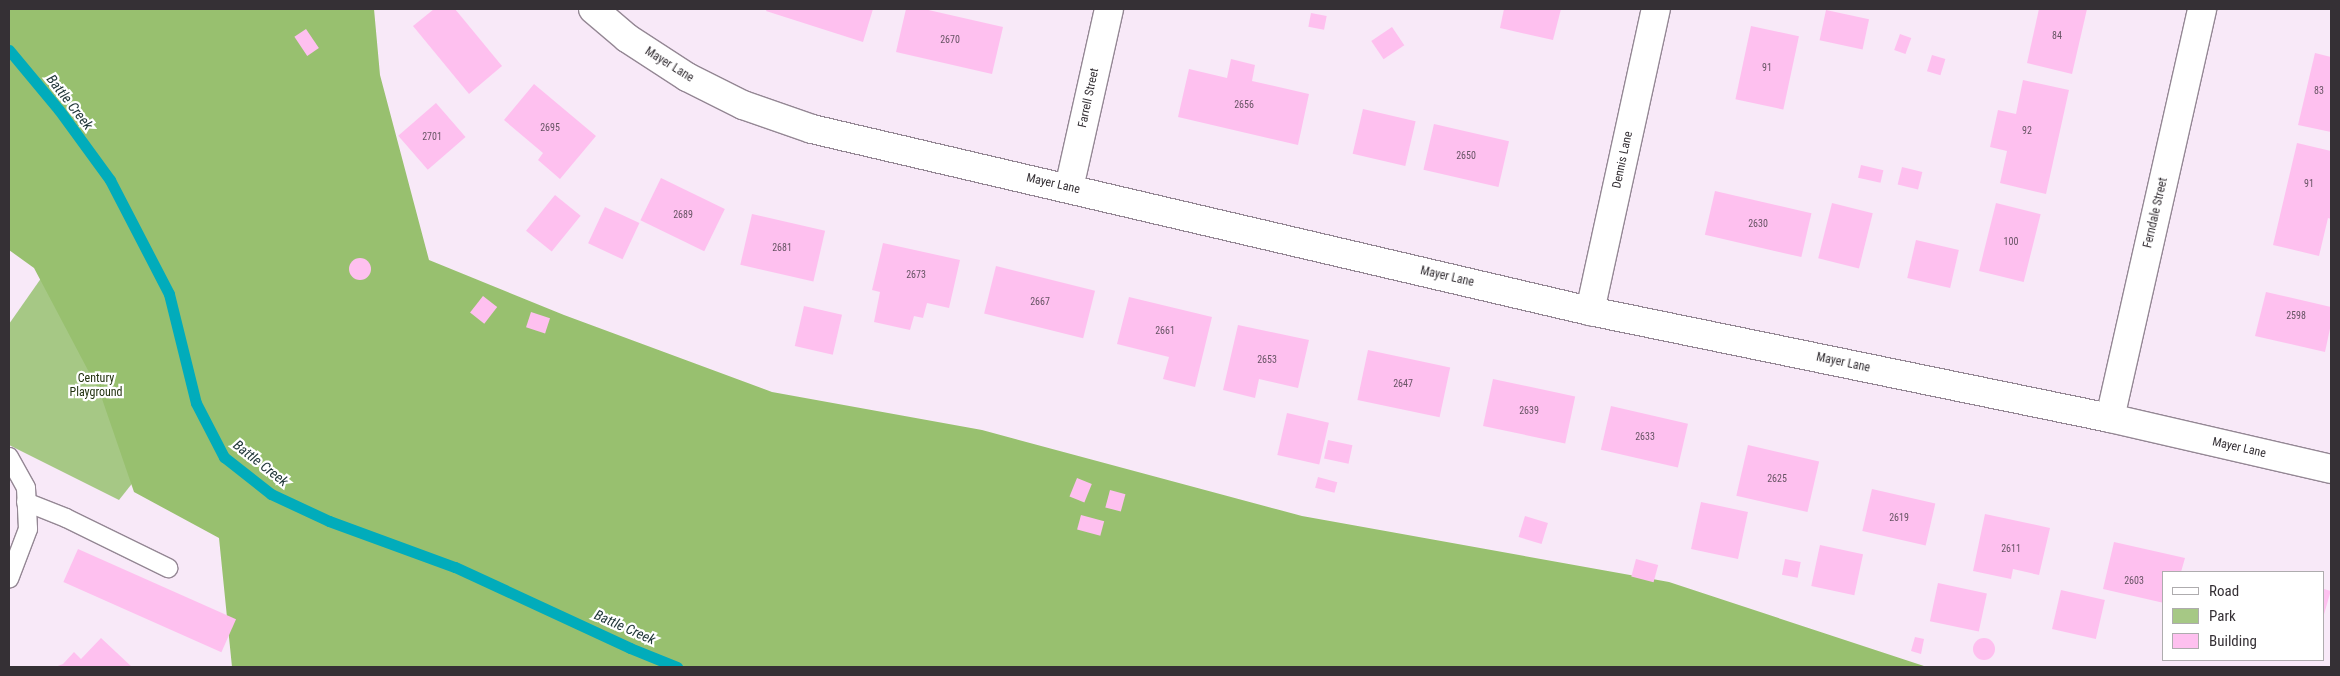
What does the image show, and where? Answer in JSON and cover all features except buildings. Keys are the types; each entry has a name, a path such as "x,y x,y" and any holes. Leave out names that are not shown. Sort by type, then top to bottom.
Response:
{"street":[{"name":"Mayer Lane","path":"593,9 627,38 687,77 743,105 812,129 1590,311 2110,418 2331,469"},
{"name":"Farrell Street","path":"1069,188 1109,9"},
{"name":"Dennis Lane","path":"1590,311 1656,9"},
{"name":"Ferndale Street","path":"2110,418 2202,9"}],"lane":[{"path":"9,457 26,488 28,529 9,579"},
{"path":"26,502 66,518 168,568"}],"green space":[{"path":"9,9 374,9 380,75 429,260 564,315 772,392 982,430 1302,516 1669,582 1927,667 232,667 219,538 134,492 100,393 34,268 9,250"},
{"name":"Century Playground","path":"110,180 196,403 119,500 9,445 9,324"}],"waterway":[{"name":"Battle Creek","path":"9,50 59,110 110,180 169,294 196,403 224,457 271,494 329,521 455,567 630,648 677,667"}]}
